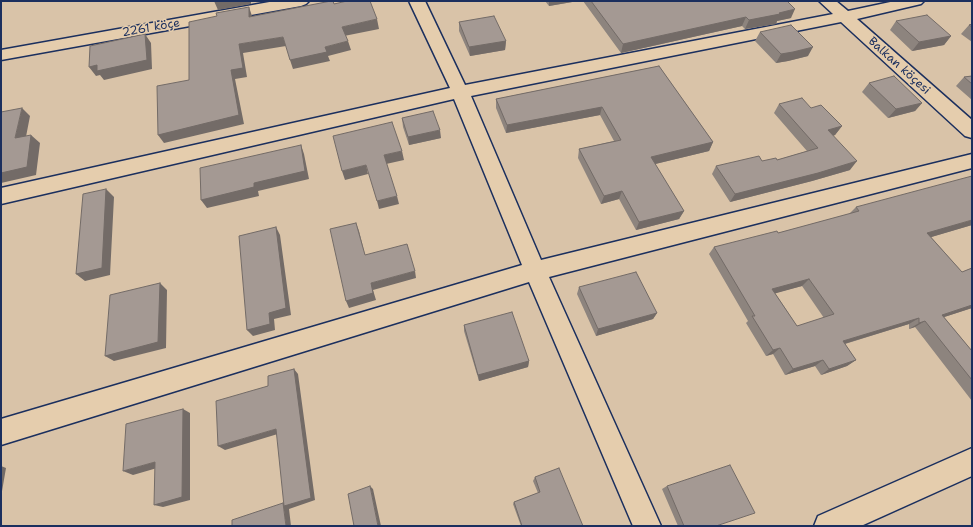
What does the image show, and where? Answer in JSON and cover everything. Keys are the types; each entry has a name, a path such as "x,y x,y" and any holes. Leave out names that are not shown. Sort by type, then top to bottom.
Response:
{"street":[{"name":"2261 köçe","path":"1,55 301,1"},
{"path":"417,1 460,92 535,271 647,526"},
{"name":"Balkan köçesi","path":"827,1 972,131"},
{"path":"1,196 460,92 844,17 916,1"},
{"path":"1,432 535,271 972,161"},
{"path":"828,526 972,462"}],"building":[{"path":"333,1 334,4 347,1 370,1 377,19 342,27 348,41 325,47 327,52 290,60 283,37 239,44 243,68 231,70 239,115 158,135 157,86 189,80 189,22 217,16 216,13 249,7 249,17"},
{"path":"591,1 787,1 795,9 779,13 780,14 749,20 746,17 623,44"},
{"path":"927,15 951,36 919,42 896,21"},
{"path":"494,16 506,41 469,47 459,22"},
{"path":"791,25 813,47 781,54 760,32"},
{"path":"145,34 147,60 97,71 97,65 89,67 90,46"},
{"path":"659,66 713,142 651,157 684,211 639,222 622,191 604,196 579,149 621,140 602,107 507,125 496,99"},
{"path":"894,76 922,103 896,109 869,83"},
{"path":"972,76 972,84 964,77"},
{"path":"802,98 811,108 821,105 842,126 828,130 857,161 818,173 735,194 716,166 759,156 762,161 776,158 777,160 818,148 779,104"},
{"path":"22,108 15,138 31,135 27,167 1,173 1,112"},
{"path":"433,111 440,130 408,137 402,118"},
{"path":"392,122 402,151 384,155 397,196 377,201 366,165 342,171 333,136"},
{"path":"301,145 305,171 254,183 254,187 201,200 200,168"},
{"path":"972,176 972,220 927,233 962,272 972,268 972,305 942,315 972,351 972,380 925,321 919,323 919,318 843,341 856,360 829,369 823,360 793,369 780,348 773,350 752,316 755,316 714,247 777,231 778,233 859,211 856,207","holes":["809,279 834,314 797,326 772,289"]},
{"path":"106,189 102,268 76,274 83,194"},
{"path":"356,223 365,255 407,244 415,271 371,283 373,293 346,301 330,229"},
{"path":"276,227 286,308 269,313 270,324 247,330 239,236"},
{"path":"636,272 657,313 598,329 579,287"},
{"path":"160,283 158,342 105,356 110,295"},
{"path":"512,312 529,361 478,375 464,325"},
{"path":"294,369 311,498 284,506 276,429 218,446 216,401 268,386 268,376"},
{"path":"183,409 182,497 154,505 155,462 123,471 126,424"},
{"path":"730,465 755,513 716,526 684,526 667,486"},
{"path":"559,468 583,526 522,526 514,502 540,492 535,477"},
{"path":"370,486 378,526 354,526 348,494"},
{"path":"283,503 286,526 232,526 232,520"}]}
